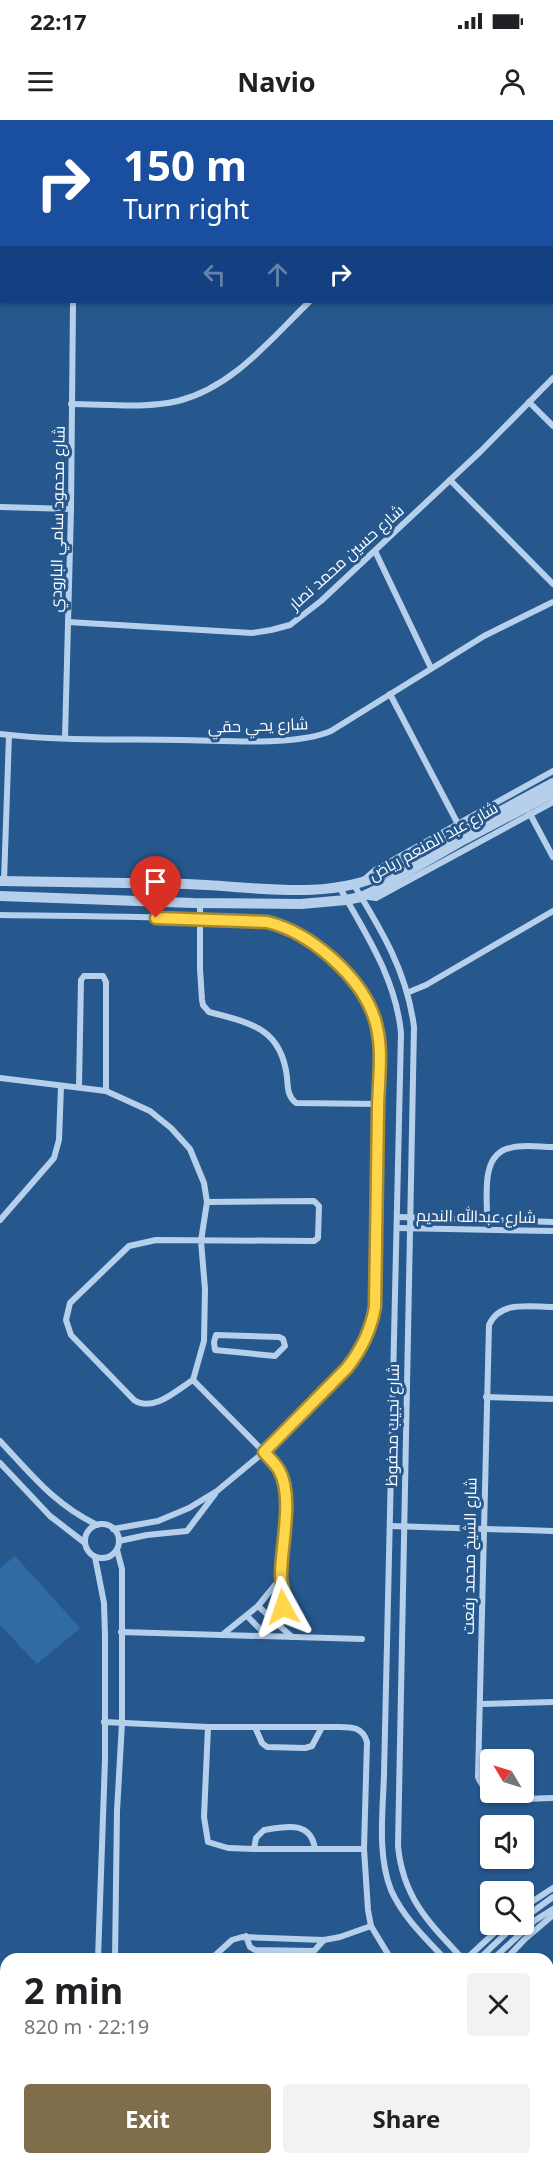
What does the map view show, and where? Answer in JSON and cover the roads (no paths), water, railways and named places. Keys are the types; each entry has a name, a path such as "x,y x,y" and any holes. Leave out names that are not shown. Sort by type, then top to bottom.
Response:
{"street":[{"name":"شارع محمود سامي البارودي","path":"65,738 73,303"},
{"path":"71,404 153,404 176,402 198,395 237,372 308,303"},
{"name":"شارع حسين محمد نصار","path":"68,622 252,633 290,625 307,614 375,551 553,378"},
{"path":"529,402 553,426"},
{"path":"450,480 553,584"},
{"path":"0,507 71,508"},
{"path":"375,551 431,668"},
{"name":"شارع يحي حقي","path":"0,734 65,738 244,741 305,739 330,731 492,631 553,602"},
{"path":"390,694 459,827 553,771"},
{"path":"2,881 9,735"},
{"name":"شارع عبد المنعم رياض","path":"2,881 189,884 301,890 340,888 386,873 459,827 553,783"},
{"name":"شارع عبد المنعم رياض","path":"0,896 200,903 301,904 346,900 384,886 465,839 553,793"},
{"path":"361,896 375,898 553,802"},
{"path":"530,814 553,857"},
{"path":"44,897 49,888 46,882"},
{"path":"76,900 73,889 80,882"},
{"name":"شارع نجيب محفوظ","path":"358,884 361,896 391,950 409,992 415,1050 398,1846 400,1865 413,1900 423,1916 458,1953"},
{"name":"شارع نجيب محفوظ","path":"340,888 390,982 400,1015 398,1228 383,1845 385,1868 400,1907 439,1953"},
{"path":"200,903 200,969 203,1005 208,1012 252,1023 275,1041 285,1063 289,1096 296,1103 378,1104"},
{"path":"409,992 426,985 553,911"},
{"path":"0,915 200,919 267,922 281,925 301,936 333,960 354,982 369,1004 378,1028 380,1064 375,1307 373,1322 358,1354 264,1452 217,1491 189,1508 144,1525 113,1529 103,1524 97,1525 89,1530 85,1543"},
{"path":"79,1088 80,983 84,976 103,976 106,982 106,1091"},
{"path":"0,1078 106,1091 150,1111 171,1128 190,1149 204,1183 207,1202 201,1241 205,1289 204,1341 193,1380 158,1402 141,1404 71,1335 66,1320 70,1304 129,1246 156,1240 201,1241 314,1241 318,1238 319,1206 314,1201 207,1202"},
{"path":"0,1220 54,1158 59,1140 61,1086"},
{"path":"488,1229 488,1173 494,1156 501,1150 513,1147 553,1147"},
{"name":"شارع عبدالله النديم","path":"398,1217 553,1222"},
{"name":"شارع عبدالله النديم","path":"398,1228 553,1231"},
{"name":"شارع الشيخ محمد رفعت","path":"553,1307 506,1308 498,1311 489,1325 478,1777 481,1784 492,1794 505,1797 553,1798"},
{"path":"216,1335 279,1337 283,1339 285,1346 275,1356 214,1350 214,1342 216,1335"},
{"path":"204,1341 214,1342"},
{"path":"193,1380 264,1452 279,1470 284,1482 285,1506 280,1579 285,1602 275,1620 261,1634"},
{"path":"486,1397 553,1399"},
{"path":"0,1441 55,1499 76,1515 97,1525"},
{"path":"0,1463 50,1516 85,1543 90,1554 107,1558 117,1550"},
{"path":"119,1541 147,1535 187,1531 217,1491"},
{"path":"144,1525 147,1535"},
{"path":"390,1526 553,1531"},
{"path":"113,1529 119,1541 117,1550 122,1569 122,1723 117,1811 117,1953"},
{"path":"95,1557 104,1603 104,1722 98,1953"},
{"path":"222,1635 258,1606 280,1579"},
{"path":"258,1606 292,1637"},
{"path":"247,1616 261,1634"},
{"path":"121,1632 261,1634 362,1639"},
{"path":"480,1704 553,1703"},
{"path":"104,1722 356,1728 368,1742 364,1849 368,1910 371,1926 387,1953"},
{"path":"208,1726 204,1817 206,1840 217,1846 254,1849 364,1849"},
{"path":"255,1727 262,1743 267,1748 305,1748 314,1743 322,1727"},
{"path":"102,1808 117,1811"},
{"path":"254,1849 256,1838 264,1830 303,1828 310,1833 315,1849"},
{"path":"534,1900 553,1888"},
{"path":"534,1911 553,1897"},
{"path":"499,1953 534,1921 553,1909"},
{"path":"512,1953 553,1915"},
{"path":"218,1953 232,1940 246,1936 324,1940 371,1926"},
{"path":"471,1953 491,1935"},
{"path":"485,1953 504,1935"},
{"path":"246,1936 250,1947 255,1950 314,1952 324,1940"}]}
